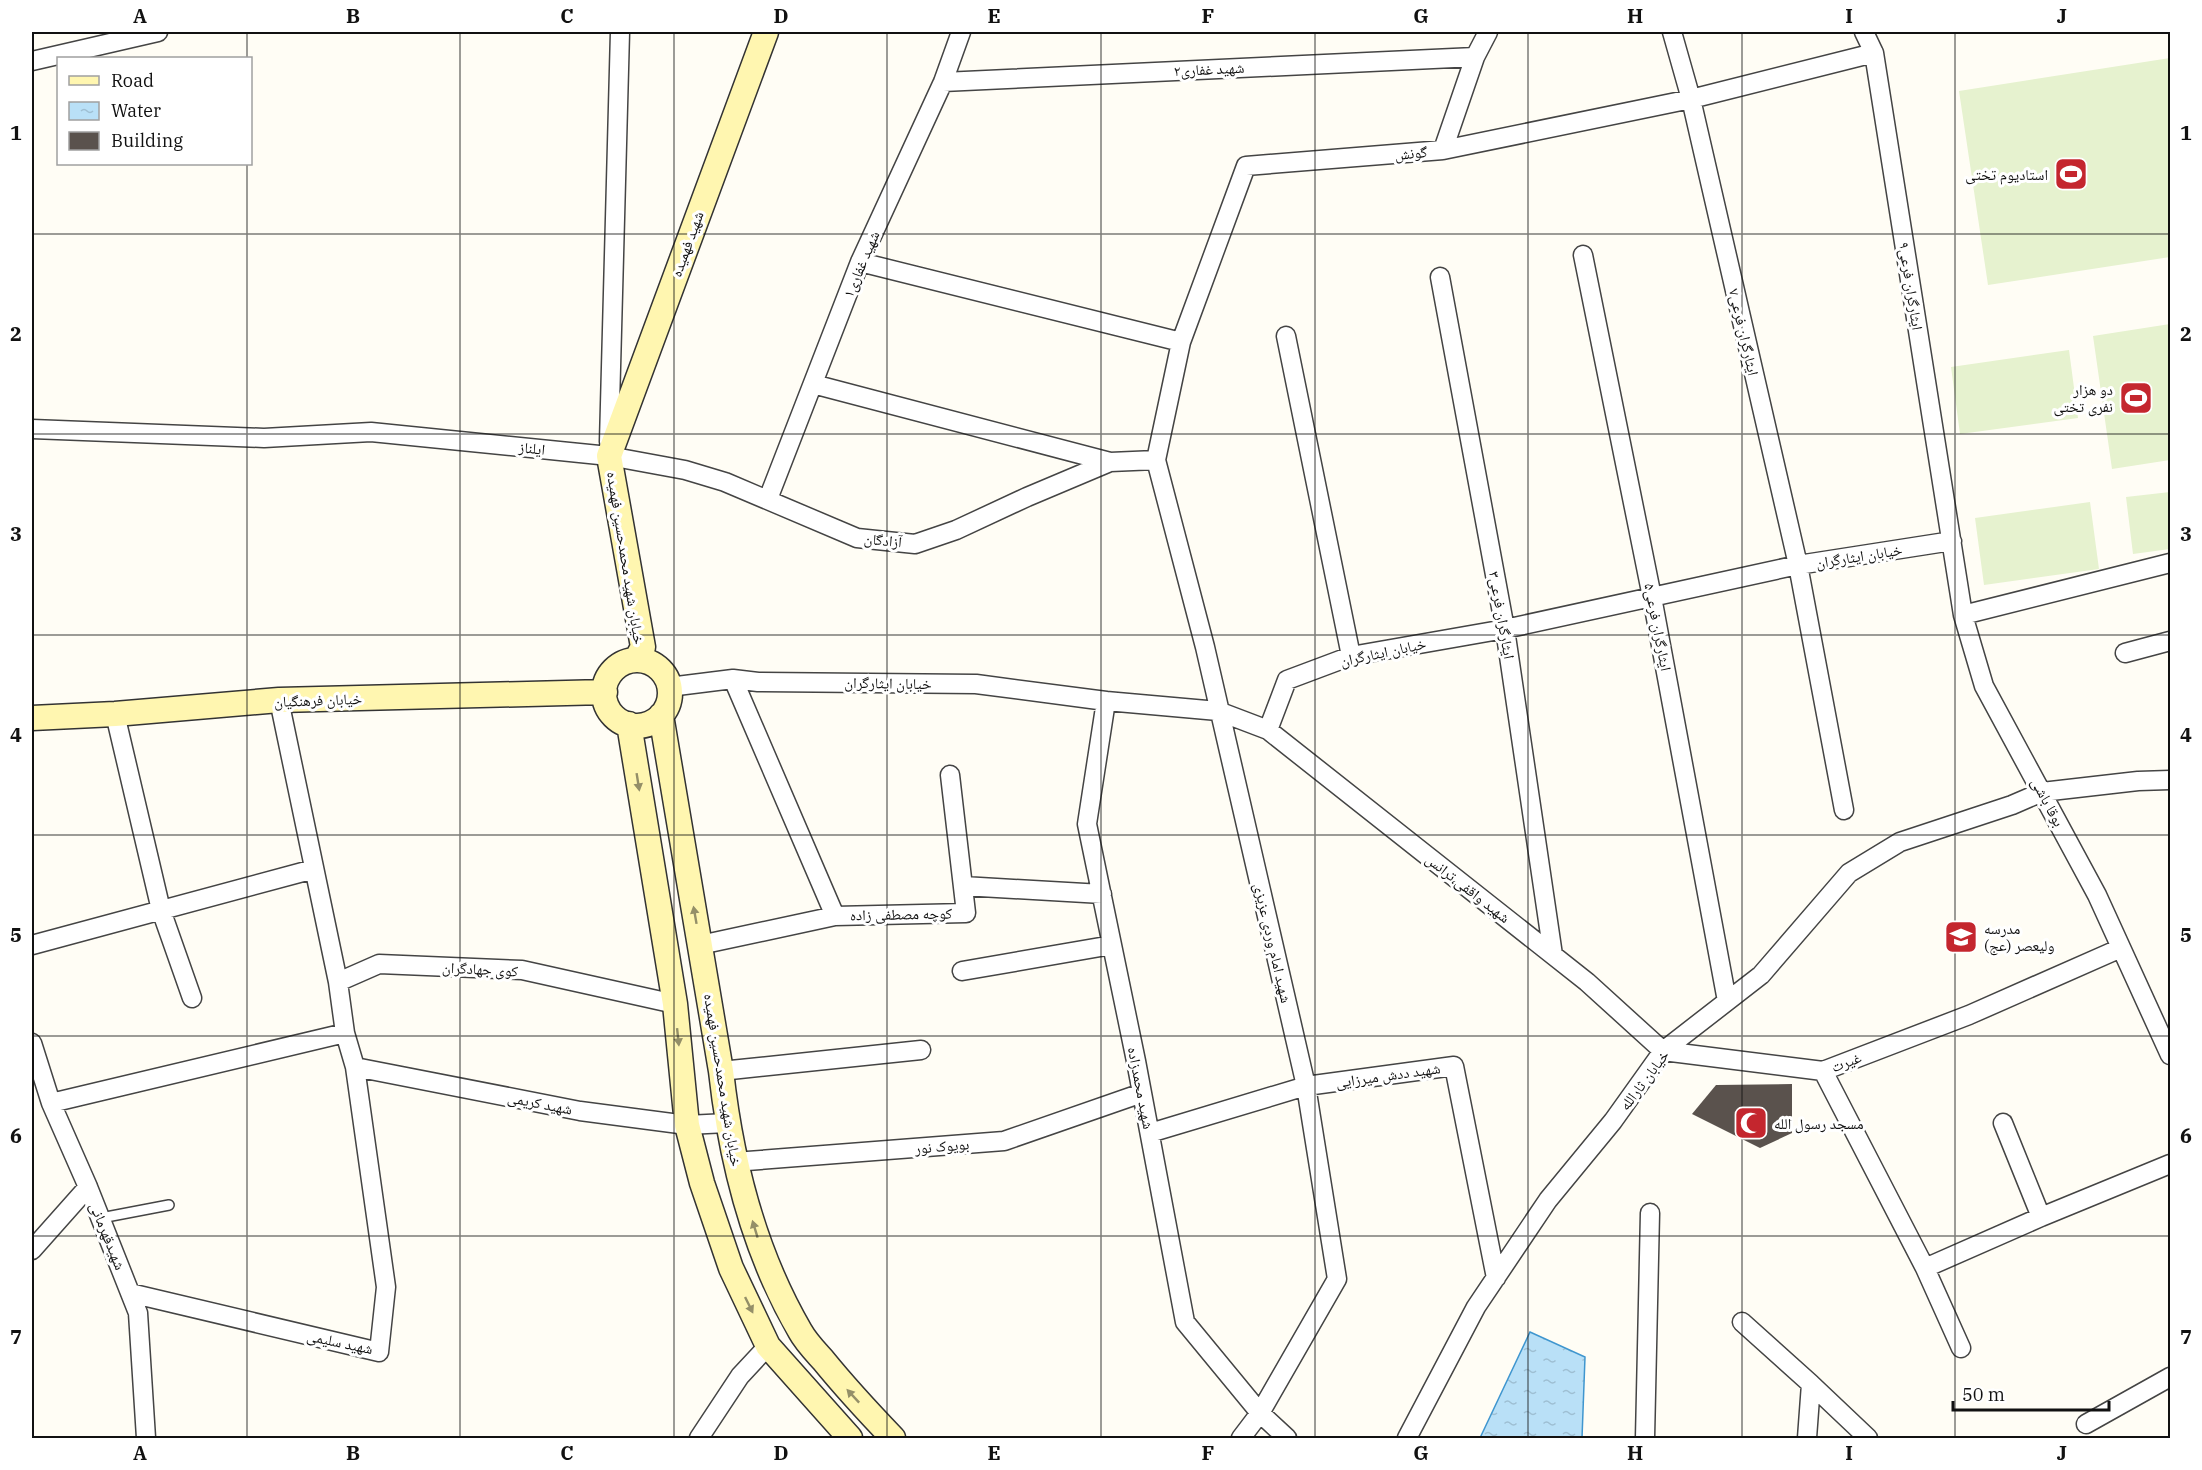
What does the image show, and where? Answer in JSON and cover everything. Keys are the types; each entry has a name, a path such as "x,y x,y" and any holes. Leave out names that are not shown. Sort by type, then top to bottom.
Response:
{"main road":[{"name":"شهید فهمیده","path":"609,456 766,32"},
{"name":"خیابان شهید محمدحسین فهمیده","path":"609,456 643,646 636,660"},
{"path":"647,661 657,666 669,687 670,696 667,707 653,722 643,725 629,724 614,716 608,708 605,692 608,677 615,668 625,662 647,661"},
{"name":"خیابان فرهنگیان","path":"32,718 115,714 279,700 605,692"},
{"name":"خیابان شهید محمدحسین فهمیده","path":"661,715 721,1071 734,1162 768,1268 801,1333 845,1387 893,1438"},
{"path":"629,724 675,1004 687,1125 702,1183 731,1268 768,1346 850,1438"}],"street":[{"path":"32,61 158,32"},
{"path":"609,456 620,32"},
{"name":"شهید غفاری۱","path":"768,499 860,262 943,82 961,32"},
{"path":"1443,150 1475,57 1488,32"},
{"name":"ایثارگران فرعی۷","path":"1672,32 1691,99 1798,565 1844,810"},
{"name":"ایثارگران فرعی۹","path":"1864,32 1874,53 1952,541"},
{"name":"گونش","path":"1156,460 1181,342 1246,166 1443,150 1691,99 1874,53"},
{"name":"شهید غفاری۲","path":"943,82 1475,57"},
{"name":"ایثارگران فرعی۵","path":"1583,255 1652,597 1727,1001"},
{"path":"860,262 1181,342"},
{"name":"ایثارگران فرعی۳","path":"1440,277 1505,629 1553,955"},
{"path":"1286,336 1351,656"},
{"path":"813,384 1110,462"},
{"name":"ایلناز","path":"32,429 264,438 371,432 609,456"},
{"name":"آزادگان","path":"609,456 684,470 725,482 857,538 915,544 956,531 1027,497 1110,462 1156,460"},
{"name":"شهید امام وردی عزیزی","path":"1156,460 1205,647 1306,1086 1337,1279 1260,1413 1241,1438"},
{"name":"خیابان ایثارگران","path":"669,687 733,679 758,682 976,684 1106,701 1218,711 1269,730 1287,680 1351,656 1505,629 1798,565 1952,541"},
{"name":"بوقا باشی","path":"1952,541 1963,615 1984,686 2097,895 2170,1055"},
{"path":"1963,615 2170,563"},
{"path":"2125,653 2170,641"},
{"path":"733,679 835,916"},
{"path":"51,1103 345,1033 338,982 279,700"},
{"name":"شهید محمدزاده","path":"1106,701 1088,824 1185,1322 1260,1413 1287,1438"},
{"path":"115,714 161,910 192,998"},
{"name":"شهید واقفی،ترانس","path":"1269,730 1587,982 1663,1050"},
{"name":"کوچه مصطفی زاده","path":"700,945 835,916 966,913 950,775"},
{"name":"خیابان ثارالله","path":"1407,1438 1476,1307 1548,1200 1613,1121 1663,1050 1761,975 1849,873 1900,842 2012,805 2042,792 2138,781 2170,780"},
{"path":"32,945 314,869"},
{"path":"963,886 1102,894"},
{"path":"962,971 1112,945"},
{"name":"غیرت","path":"1961,1348 1925,1268 1823,1071 1969,1015 2121,948"},
{"name":"کوی جهادگران","path":"338,982 379,964 522,970 675,1004"},
{"name":"شهید سلیمی","path":"130,1293 379,1352 386,1287 356,1068 345,1033"},
{"name":"شهیدقهرمانی","path":"32,1043 51,1103 101,1218 138,1313 146,1438"},
{"path":"721,1071 921,1050"},
{"path":"1663,1050 1823,1071"},
{"name":"شهید ددش میرزایی","path":"1150,1134 1306,1086 1454,1066 1496,1278"},
{"name":"شهید کریمی","path":"356,1068 580,1111 687,1125 727,1123"},
{"name":"بویوک نور","path":"734,1162 1004,1141 1142,1093"},
{"path":"2003,1123 2041,1217"},
{"path":"1925,1268 2170,1164"},
{"path":"32,1250 88,1188"},
{"path":"1644,1438 1650,1213"},
{"path":"1742,1322 1868,1438"},
{"path":"699,1438 740,1376 768,1346"},
{"path":"2086,1424 2170,1377"},
{"path":"1807,1438 1811,1384"}],"lane":[{"path":"101,1218 169,1205"}],"green space":[{"name":"استادیوم تختی","path":"2170,58 2170,257 1988,285 1959,91"},
{"name":"دو هزار نفری تختی","path":"2170,324 2170,460 2112,469 2093,336"},
{"path":"2069,350 2078,418 1960,434 1951,367"},
{"path":"2170,492 2170,549 2133,554 2126,497"},
{"path":"2090,502 2099,569 1984,585 1975,518"}],"water":[{"path":"1530,1332 1585,1357 1582,1438 1480,1438"}],"building":[{"name":"مسجد رسول الله","path":"1792,1084 1792,1133 1760,1148 1692,1114 1716,1085"}],"place":[{"name":"استادیوم تختی","path":"2071,174"},
{"name":"دو هزار نفری تختی","path":"2136,398"},
{"name":"مدرسه ولیعصر (عج)","path":"1961,937"},
{"name":"مسجد رسول الله","path":"1751,1123"}]}
